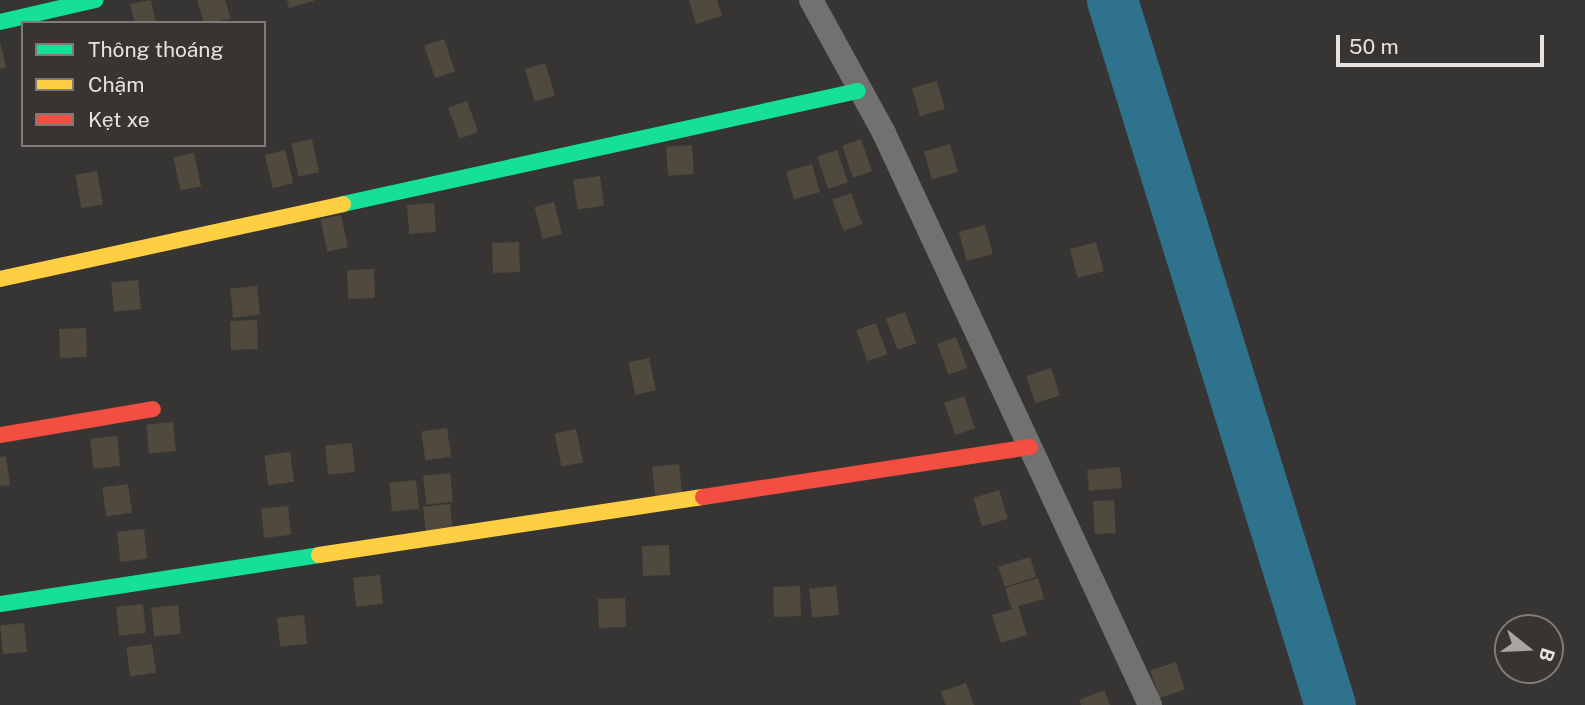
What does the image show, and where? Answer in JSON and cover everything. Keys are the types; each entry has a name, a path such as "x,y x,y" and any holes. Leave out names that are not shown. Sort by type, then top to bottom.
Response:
{"street":[{"path":"0,22 95,0"},
{"path":"811,0 858,91 884,133 1150,705"},
{"path":"0,279 858,91"},
{"path":"0,435 153,409"},
{"path":"0,604 1030,447"}],"building":[{"path":"151,0 156,21 134,21 130,4"},
{"path":"197,0 225,0 231,19 203,21"},
{"path":"287,0 314,0 314,1 289,8"},
{"path":"689,0 717,0 722,16 696,24"},
{"path":"444,39 455,71 435,78 424,46"},
{"path":"0,45 6,67 0,69"},
{"path":"545,63 555,96 535,102 525,69"},
{"path":"937,81 945,109 920,116 912,88"},
{"path":"467,101 478,132 459,139 448,108"},
{"path":"312,139 319,172 299,177 291,143"},
{"path":"861,139 872,171 853,178 842,146"},
{"path":"950,144 958,172 932,179 924,151"},
{"path":"692,145 694,174 668,176 666,147"},
{"path":"285,150 293,183 273,188 265,155"},
{"path":"837,150 848,182 828,189 817,157"},
{"path":"194,153 201,186 181,191 173,157"},
{"path":"812,164 820,192 794,199 786,171"},
{"path":"97,171 103,204 81,208 75,175"},
{"path":"600,176 604,206 577,209 573,180"},
{"path":"851,193 862,224 843,231 832,200"},
{"path":"554,202 562,234 543,239 535,207"},
{"path":"434,203 436,232 409,234 407,205"},
{"path":"341,215 348,247 327,252 320,219"},
{"path":"985,225 993,254 967,261 959,232"},
{"path":"519,242 520,272 493,273 492,243"},
{"path":"1096,242 1104,271 1078,278 1070,249"},
{"path":"374,269 375,298 348,299 347,270"},
{"path":"138,280 141,309 114,312 111,283"},
{"path":"257,286 260,315 233,318 230,289"},
{"path":"905,312 916,343 897,350 886,319"},
{"path":"257,320 258,349 231,350 230,321"},
{"path":"876,323 887,354 868,361 856,330"},
{"path":"86,328 87,357 60,358 59,329"},
{"path":"956,337 967,368 948,375 937,344"},
{"path":"649,358 656,390 635,395 628,362"},
{"path":"1051,368 1060,396 1035,404 1026,376"},
{"path":"964,396 975,428 955,435 944,403"},
{"path":"173,422 176,451 149,454 146,425"},
{"path":"447,428 451,457 425,460 421,432"},
{"path":"576,429 583,462 562,467 554,434"},
{"path":"117,436 120,466 93,469 90,439"},
{"path":"352,443 355,472 328,475 325,446"},
{"path":"290,452 294,482 268,485 264,456"},
{"path":"6,456 10,485 0,486 0,457"},
{"path":"679,464 682,493 655,496 652,467"},
{"path":"1120,467 1122,488 1089,491 1087,470"},
{"path":"450,473 453,502 426,505 423,476"},
{"path":"416,480 419,509 392,512 389,483"},
{"path":"128,484 132,513 106,516 102,488"},
{"path":"999,490 1008,519 982,527 973,498"},
{"path":"1114,500 1116,533 1095,534 1093,501"},
{"path":"450,504 453,533 426,536 423,507"},
{"path":"288,506 291,535 264,538 261,509"},
{"path":"144,529 147,559 120,562 117,532"},
{"path":"669,545 670,575 643,576 642,546"},
{"path":"1030,557 1036,577 1005,587 998,567"},
{"path":"380,575 383,604 356,607 353,578"},
{"path":"1038,578 1044,599 1018,606 1027,635 1001,643 992,615 1012,609 1005,588"},
{"path":"800,586 801,616 774,617 773,587"},
{"path":"836,586 839,615 812,618 809,589"},
{"path":"625,598 626,627 599,628 598,599"},
{"path":"143,604 146,633 119,636 116,607"},
{"path":"178,605 181,634 154,637 151,608"},
{"path":"304,615 307,644 280,647 277,618"},
{"path":"24,623 27,652 3,654 0,626"},
{"path":"152,644 156,673 130,676 126,648"},
{"path":"1176,662 1185,690 1159,698 1150,670"},
{"path":"966,683 974,705 946,705 941,692"},
{"path":"1104,690 1110,705 1081,705 1079,700"}],"waterway":[{"path":"1112,0 1330,705"}],"traffic: fast":[{"path":"0,22 95,0"},
{"path":"343,204 858,91"},
{"path":"0,604 319,555"}],"traffic: slow":[{"path":"0,279 343,204"},
{"path":"319,555 703,497"}],"traffic: jam":[{"path":"0,435 153,409"},
{"path":"703,497 1030,447"}]}
